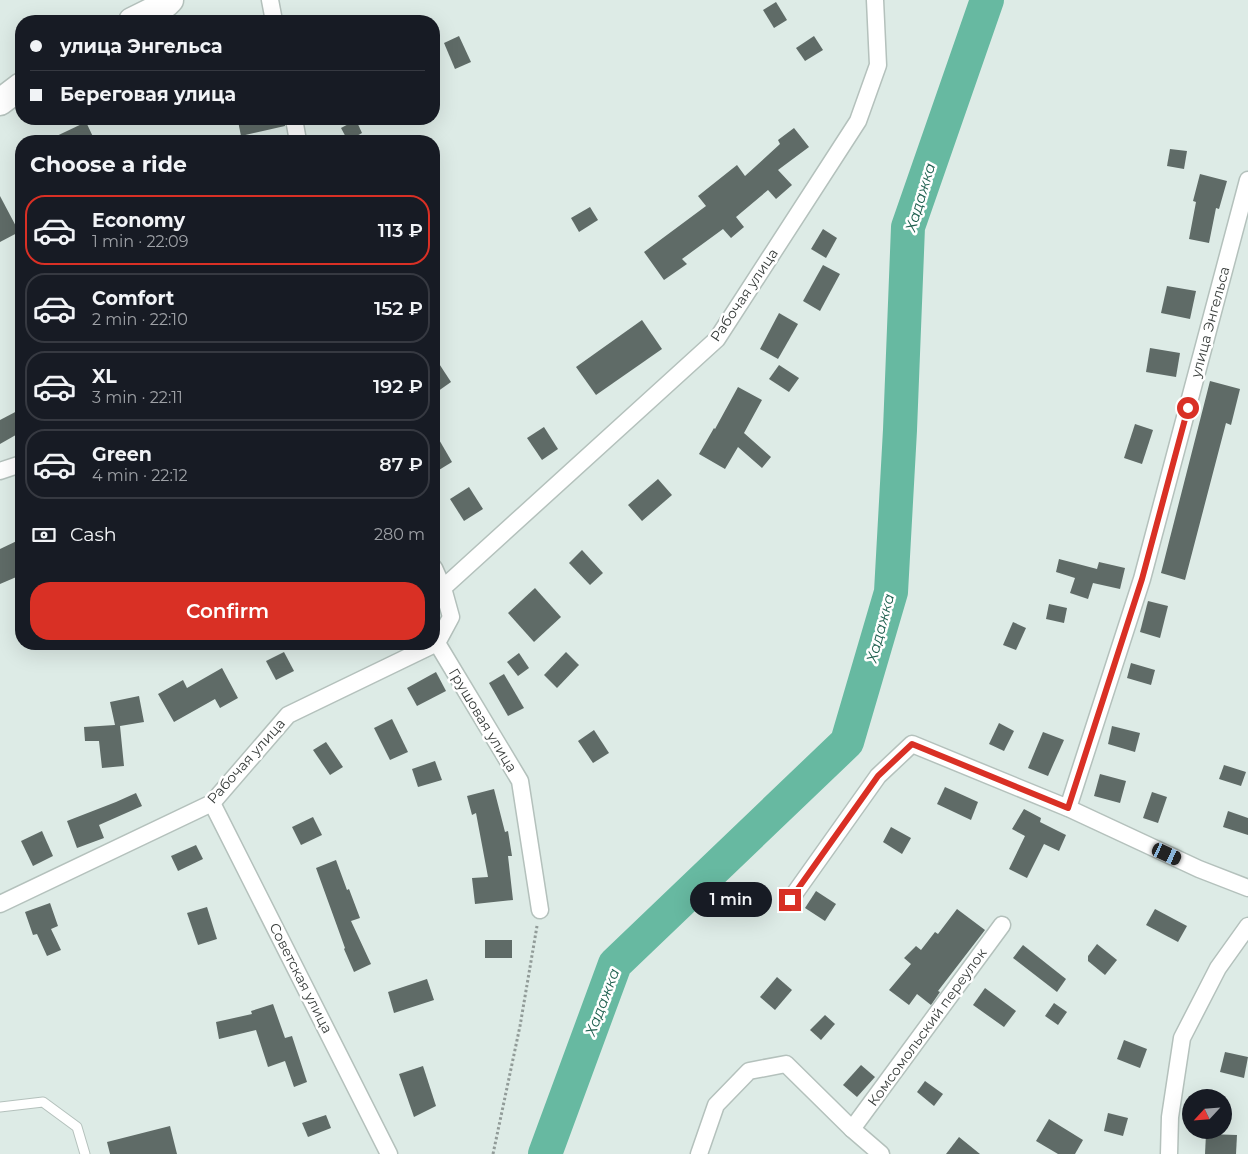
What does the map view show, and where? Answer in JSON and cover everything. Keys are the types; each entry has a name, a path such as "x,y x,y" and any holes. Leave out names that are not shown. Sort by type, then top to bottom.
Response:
{"main road":[{"path":"144,15 170,0"},
{"path":"0,102 15,91"}],"street":[{"path":"270,0 273,15"},
{"name":"Рабочая улица","path":"443,588 717,339 858,121 878,66 875,0"},
{"name":"улица Энгельса","path":"1068,808 1142,579 1248,180"},
{"path":"0,472 15,466"},
{"path":"440,581 450,617 440,637"},
{"name":"Грушовая улица","path":"440,648 520,781 540,910"},
{"name":"Рабочая улица","path":"0,904 212,803 288,716 423,650"},
{"path":"790,900 878,776 912,744 1068,808 1199,869 1248,888"},
{"name":"Советская улица","path":"212,803 389,1154"},
{"name":"Комсомольский переулок","path":"852,1128 1002,925"},
{"path":"1169,1154 1170,1117 1182,1038 1218,968 1248,926"},
{"path":"699,1154 716,1105 749,1071 786,1064 880,1154"}],"lane":[{"path":"0,1107 43,1102 77,1127 85,1154"}],"path":[{"path":"493,1154 520,1026 540,910"}],"building":[{"path":"776,2 787,20 774,28 763,10"},
{"path":"459,36 471,62 455,69 444,43"},
{"path":"814,36 823,50 805,61 796,48"},
{"path":"80,125 87,125 92,135 59,135"},
{"path":"239,125 285,125 245,135 241,135"},
{"path":"347,125 358,125 362,133 358,135 345,135 341,128"},
{"path":"794,128 809,147 778,170 792,185 776,199 768,190 736,217 744,227 731,238 723,229 682,259 687,264 664,280 644,252 706,206 698,196 737,165 745,176 780,144 778,140"},
{"path":"1170,149 1187,151 1184,169 1167,166"},
{"path":"1200,174 1227,181 1219,209 1216,208 1209,243 1189,239 1196,202 1193,201"},
{"path":"0,196 15,224 15,234 0,242"},
{"path":"590,207 598,220 579,232 571,218"},
{"path":"823,229 837,238 826,258 811,249"},
{"path":"823,265 840,274 820,311 803,301"},
{"path":"1167,286 1196,291 1190,319 1161,313"},
{"path":"779,313 798,324 778,359 760,349"},
{"path":"642,320 662,349 596,395 576,367"},
{"path":"1150,348 1180,353 1176,377 1146,372"},
{"path":"440,365 451,382 440,390"},
{"path":"779,365 799,378 789,392 769,379"},
{"path":"1210,381 1240,389 1231,425 1226,423 1185,580 1161,573"},
{"path":"738,387 762,400 744,433 771,457 762,468 738,447 725,469 699,454"},
{"path":"15,412 15,435 0,444 0,420"},
{"path":"1135,424 1153,430 1142,464 1124,458"},
{"path":"544,427 558,449 542,460 527,438"},
{"path":"440,441 452,462 440,469"},
{"path":"658,479 672,495 642,521 628,505"},
{"path":"469,487 483,509 464,521 450,499"},
{"path":"15,542 15,578 0,584 0,549"},
{"path":"582,550 603,573 590,585 569,563"},
{"path":"1059,559 1097,569 1099,562 1125,568 1120,589 1093,583 1088,599 1070,593 1075,578 1056,572"},
{"path":"535,588 561,617 534,642 508,613"},
{"path":"1148,601 1168,606 1160,638 1140,632"},
{"path":"1049,604 1067,608 1064,623 1046,619"},
{"path":"1013,622 1026,628 1016,650 1003,645"},
{"path":"284,652 294,671 276,680 266,661"},
{"path":"566,652 579,665 557,688 544,675"},
{"path":"519,653 529,668 518,676 507,662"},
{"path":"1131,663 1155,670 1151,685 1127,678"},
{"path":"222,668 238,698 220,708 215,699 174,722 158,694 183,680 187,688"},
{"path":"436,672 446,691 417,706 407,688"},
{"path":"504,674 524,708 508,716 489,683"},
{"path":"139,696 144,722 120,726 124,766 102,768 99,741 85,741 84,727 115,725 110,702"},
{"path":"392,719 408,752 390,760 374,728"},
{"path":"999,723 1014,731 1004,751 989,744"},
{"path":"1112,726 1140,733 1135,752 1108,744"},
{"path":"594,730 609,753 593,763 578,741"},
{"path":"1043,732 1064,740 1048,776 1028,768"},
{"path":"326,742 343,767 330,775 313,750"},
{"path":"435,761 442,780 418,787 412,769"},
{"path":"1224,765 1246,772 1241,786 1219,779"},
{"path":"1100,774 1126,781 1120,803 1094,796"},
{"path":"945,787 978,802 971,820 937,804"},
{"path":"494,789 505,832 508,831 512,856 508,856 513,900 475,904 472,878 488,877 476,813 472,815 467,796"},
{"path":"1152,792 1167,797 1158,823 1143,818"},
{"path":"136,793 142,806 99,825 104,838 77,848 67,821"},
{"path":"1024,809 1041,818 1040,822 1066,835 1059,851 1044,844 1027,878 1009,869 1025,836 1012,829"},
{"path":"1228,811 1248,818 1248,835 1223,827"},
{"path":"313,817 322,835 301,845 292,827"},
{"path":"891,827 911,838 902,854 883,842"},
{"path":"42,831 53,856 33,866 21,841"},
{"path":"196,845 203,859 178,871 171,856"},
{"path":"336,860 360,918 351,921 371,964 354,972 316,868"},
{"path":"816,891 836,904 825,921 805,908"},
{"path":"50,903 58,926 51,929 61,950 47,956 37,934 33,935 25,912"},
{"path":"207,907 217,939 198,945 187,913"},
{"path":"957,909 985,930 938,991 940,992 931,1005 917,994 909,1005 889,990 911,964 904,958 916,946 921,950 935,932 938,934"},
{"path":"1155,909 1187,926 1178,942 1146,925"},
{"path":"485,940 512,940 512,958 485,958"},
{"path":"1097,944 1117,960 1105,975 1088,961 1088,956"},
{"path":"1023,945 1066,979 1057,992 1013,958"},
{"path":"777,977 792,990 775,1010 760,997"},
{"path":"427,979 434,1000 394,1013 388,992"},
{"path":"985,988 1016,1011 1004,1027 973,1005"},
{"path":"1054,1003 1067,1012 1058,1025 1045,1016"},
{"path":"273,1004 285,1038 292,1036 307,1082 294,1087 285,1061 268,1067 256,1030 219,1039 216,1022 252,1014 251,1011"},
{"path":"825,1015 835,1024 821,1040 810,1030"},
{"path":"1124,1040 1147,1049 1140,1068 1117,1059"},
{"path":"1225,1052 1248,1057 1244,1078 1220,1072"},
{"path":"861,1065 875,1077 857,1097 843,1085"},
{"path":"423,1066 436,1106 414,1117 399,1074"},
{"path":"925,1081 943,1094 934,1106 917,1092"},
{"path":"1108,1113 1128,1118 1123,1136 1104,1131"},
{"path":"326,1115 331,1128 308,1137 302,1123"},
{"path":"1049,1119 1083,1140 1075,1154 1058,1154 1036,1141"},
{"path":"170,1126 177,1154 110,1154 107,1142"},
{"path":"1232,1135 1237,1135 1236,1154 1205,1154 1206,1139 1232,1139"},
{"path":"959,1137 980,1154 946,1154"}],"waterway":[{"name":"Хадажка","path":"545,1154 615,964 847,742 891,592 908,227 987,0"}],"route":[{"path":"790,900 878,776 912,744 1068,808 1142,579 1188,408"}]}
